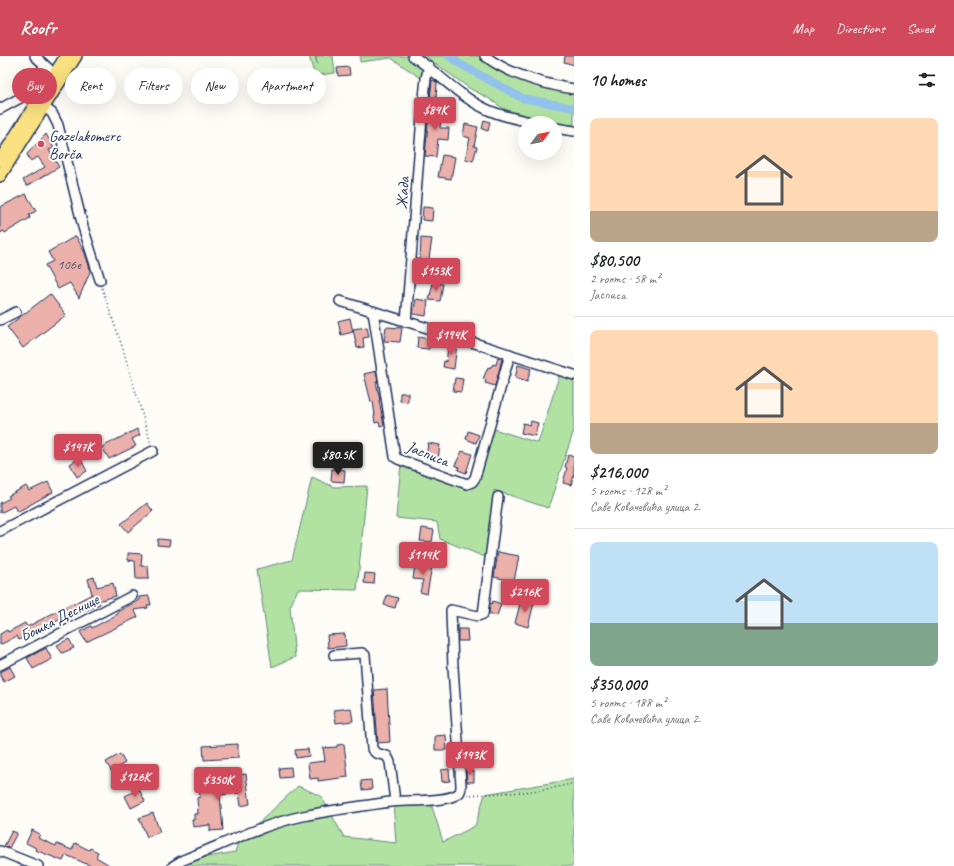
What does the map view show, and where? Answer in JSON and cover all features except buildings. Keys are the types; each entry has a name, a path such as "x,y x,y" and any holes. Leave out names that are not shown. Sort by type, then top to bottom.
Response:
{"main road":[{"path":"57,70 66,56"},
{"path":"0,176 76,56"},
{"path":"0,160 35,104"}],"street":[{"path":"35,56 48,68"},
{"path":"413,56 429,66 468,98 487,110 518,119"},
{"path":"485,56 495,64 536,81 574,88"},
{"path":"0,109 22,97 45,66"},
{"name":"Жада","path":"406,322 423,110 426,78 429,66"},
{"path":"44,106 52,113 58,125 83,227 100,280"},
{"path":"562,129 574,131"},
{"path":"340,301 574,375"},
{"path":"0,320 16,312"},
{"name":"Јасписа","path":"373,312 395,457 467,484 472,482 475,478 510,354"},
{"path":"0,531 153,451"},
{"path":"173,866 183,860 249,832 302,816 395,801 430,800 453,797 461,790 452,668 451,610 478,616 483,614 498,497"},
{"name":"Бошка Деснице","path":"0,665 132,596"},
{"path":"334,655 364,654 372,749 376,753 387,756 390,762 395,801"},
{"path":"0,851 38,866"}],"path":[{"path":"100,280 123,349 153,451"},
{"path":"453,797 471,794 524,792 554,788 574,783"}],"green space":[{"path":"309,56 315,56 317,64 316,56 333,56 335,73 326,74 326,68 312,68"},
{"path":"360,56 409,56 424,66 421,78 391,58 360,62"},
{"path":"425,56 485,56 495,64 574,89 574,125 562,125 562,116 528,116 504,109 488,98 469,88"},
{"path":"560,373 574,377 574,430 548,508 494,490 490,540 485,557 440,539 437,522 396,518 401,464 462,485 473,487 478,482 494,429 538,443"},
{"path":"312,477 334,487 367,486 357,590 298,589 290,607 295,657 272,667 257,569 292,560"},
{"path":"574,779 574,866 193,866 186,861 235,852 240,836 249,832 298,786 321,796 344,837 396,843 393,801 430,800 443,842 475,826 485,794"}],"waterway":[{"path":"449,56 460,64 522,98 574,108"}],"place":[{"name":"Gazelakomerc Borča","path":"41,144"}]}
